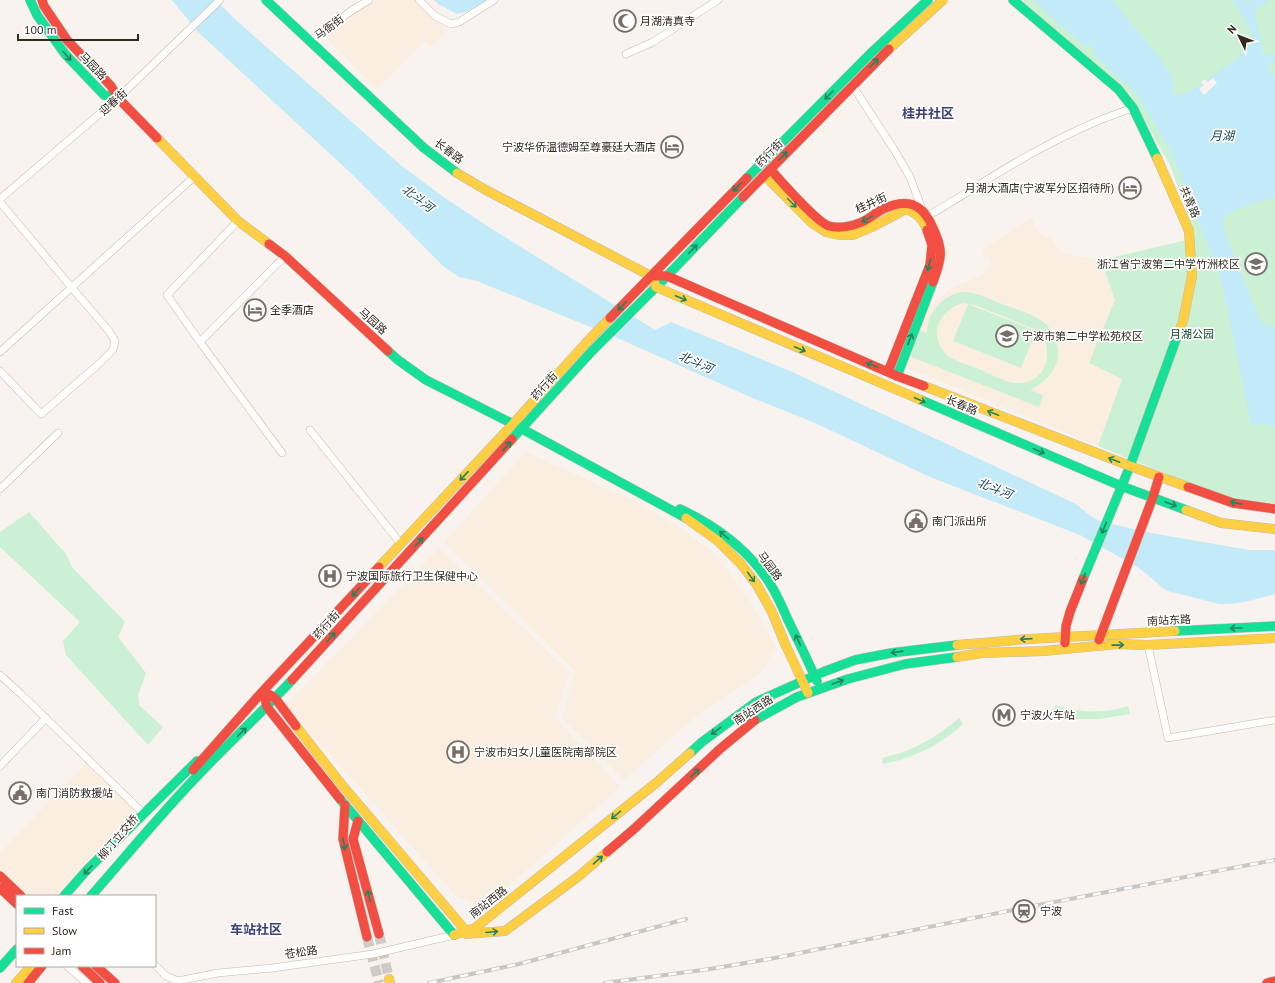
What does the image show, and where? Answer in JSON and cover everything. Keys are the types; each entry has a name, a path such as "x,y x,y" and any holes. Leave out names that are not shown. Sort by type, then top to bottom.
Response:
{"main road":[{"name":"马园路","path":"30,0 37,15 65,54 104,95 118,98"},
{"name":"马园路","path":"42,0 44,6 67,40 111,86 118,98 194,177 238,221 286,256 398,360 426,380 513,424 681,515 718,541 741,564 757,585 772,612 808,693"},
{"name":"长春路","path":"266,0 424,148 451,169 484,190 650,277 667,276 892,374 1159,477 1233,503 1275,509"},
{"name":"药行街","path":"173,797 224,734 263,691 513,424 585,344 870,53 928,0"},
{"name":"药行街","path":"173,797 276,698 592,351 878,59 943,0"},
{"name":"共青路","path":"1013,0 1118,89 1133,108 1153,148 1190,231 1192,276 1183,321 1130,466 1070,612 1066,626 1065,649"},
{"name":"桂井街","path":"767,172 816,217 829,226 842,227 862,222 883,209 898,204 910,203 924,213"},
{"name":"桂井街","path":"767,172 812,223 826,232 839,235 853,235 906,209 915,212 925,225 932,245 930,265 892,374"},
{"path":"892,374 940,262 940,245 932,225 924,213"},
{"path":"650,277 656,287"},
{"name":"长春路","path":"656,287 1121,486 1221,523 1275,529"},
{"path":"1097,646 1153,498 1159,477"},
{"name":"马园路","path":"655,501 676,507 722,532 749,557 767,580 783,608 820,688"},
{"name":"南站东路","path":"1065,637 1275,626"},
{"name":"南站西路","path":"454,935 475,928 656,783 702,742 756,702 814,676 855,660 940,646 1065,637"},
{"path":"1065,649 1117,644 1148,645 1275,638"},
{"name":"南站西路","path":"454,935 504,931 521,920 592,866 720,749 753,721 797,697 848,679 905,664 982,653 1065,649"},
{"path":"263,691 276,698 342,785 466,931"},
{"path":"263,691 267,707 358,821 454,935"},
{"path":"65,895 87,870 224,734"},
{"path":"103,895 187,798 226,747"},
{"name":"柳汀立交桥","path":"84,895 173,797"},
{"name":"柳汀立交桥","path":"92,895 173,797"},
{"path":"345,805 343,839 367,937"},
{"path":"358,821 353,838 379,934"},
{"path":"0,876 20,895"},
{"path":"0,888 16,903"},
{"path":"0,968 16,950"},
{"path":"8,983 22,967"},
{"path":"16,983 30,967"},
{"path":"28,983 41,967"},
{"path":"83,967 100,983"},
{"path":"97,967 115,983"},
{"path":"1267,983 1275,981"}],"street":[{"name":"迎春街","path":"0,200 118,98 220,0"},
{"name":"马衙街","path":"310,41 351,11 369,0"},
{"path":"419,0 435,16 451,24 459,22 494,0"},
{"path":"626,54 654,42 718,0"},
{"path":"852,85 910,177 924,213 955,201 982,183 1060,140 1108,116 1133,108"},
{"path":"0,352 194,177"},
{"path":"0,200 109,331 115,341 112,350 100,363 41,414 0,371"},
{"path":"238,221 167,295 282,453"},
{"path":"200,342 286,256"},
{"path":"310,430 401,544"},
{"path":"0,488 58,433"},
{"path":"1148,645 1168,738 1275,720"},
{"path":"0,675 144,814"},
{"path":"0,766 46,718"},
{"name":"苍松路","path":"156,966 166,976 178,981 218,973 272,968 373,954 454,935"},
{"path":"68,967 87,983"}],"shaded area":[{"path":"375,0 414,0 447,30 431,47 424,41 377,90 327,38 340,23"},
{"name":"宁波市第二中学松苑校区","path":"1031,217 1039,233 1052,239 1062,253 1101,260 1115,300 1089,363 1122,379 1098,446 903,366 925,310 953,287 982,275 992,261 981,251"},
{"path":"526,452 630,499 684,530 714,553 747,596 776,647 760,674 695,717 624,780 562,718 575,671 444,542"},
{"name":"宁波市妇女儿童医院南部院区","path":"439,548 569,672 555,717 620,787 491,902 478,906 455,895 286,705"},
{"path":"87,762 137,810 56,895 27,895 0,869 0,853"}],"green space":[{"name":"月湖公园","path":"1021,0 1275,0 1275,503 1232,498 1184,481 1098,446 1122,379 1089,363 1115,300 1101,260 1187,240 1195,235 1170,165 1130,95"},
{"path":"961,292 971,293 1023,311 1038,318 1050,330 1055,338 1058,349 1058,357 1049,376 1030,390 1043,395 1039,407 909,356 919,330 927,333 930,318 937,306 954,294","holes":["963,303 975,305 1035,329 1042,336 1046,344 1046,362 1043,370 1037,377 1030,381 1020,383 1011,382 959,362 948,356 938,341 938,325 947,312 954,307"]},
{"path":"968,304 1036,331 1021,368 953,341"},
{"path":"29,512 66,554 72,567 125,622 118,637 146,673 138,695 139,705 163,727 148,745 66,655 63,641 80,622 0,547 0,532"},
{"path":"1056,705 1073,710 1092,712 1119,709 1128,706 1130,714 1099,719 1074,719 1053,713"},
{"path":"959,718 963,724 936,744 916,754 883,764 882,758 903,752 923,743"}],"water":[{"name":"北斗河","path":"172,0 218,0 237,21 403,167 445,198 495,231 655,330 671,322 790,371 1076,504 1099,521 1151,533 1249,550 1275,550 1275,594 1240,603 1219,604 1168,591 1139,568 1080,535 930,477 815,423 755,399 615,337 477,281 459,277 443,266 354,176 198,32"},
{"path":"434,0 488,0 466,12 457,14 438,4"},
{"name":"月湖","path":"1033,0 1112,0 1157,54 1173,78 1173,92 1178,95 1199,86 1248,48 1251,42 1251,32 1233,0 1244,0 1248,3 1251,0 1270,0 1254,12 1262,52 1266,56 1269,54 1275,54 1275,64 1270,61 1269,70 1275,76 1275,197 1238,209 1226,217 1222,222 1228,241 1259,318 1265,325 1275,327 1275,429 1266,424 1251,425 1221,279 1171,151 1136,93 1093,55 1096,51 1088,44 1085,47"}],"pier":[{"path":"1213,78 1217,83 1204,95 1199,89 1204,85 1201,82 1205,79 1208,82"}],"tunnel":[{"path":"379,934 389,979"},
{"path":"367,937 379,983"}],"railway":[{"path":"605,983 710,969 775,958 1023,908 1275,860"},
{"path":"429,983 519,964 686,919"}],"traffic: fast":[{"path":"30,0 37,15 65,54 104,95 118,98"},
{"path":"266,0 424,148 457,173"},
{"path":"747,178 871,53 928,0"},
{"path":"1013,0 1118,89 1133,108 1157,158"},
{"path":"512,439 592,351 743,197"},
{"path":"897,376 933,282"},
{"path":"1083,579 1130,466 1178,334"},
{"path":"388,351 426,380 513,424 686,518"},
{"path":"921,400 1121,486 1186,510"},
{"path":"680,509 705,522 728,538 759,568 776,594 817,681"},
{"path":"1175,631 1275,626"},
{"path":"690,753 702,742 756,702 823,672 855,660 891,653 957,645"},
{"path":"755,720 797,697 848,679 905,664 957,657"},
{"path":"92,895 159,817 213,759 292,680"},
{"path":"65,895 87,870 197,761"},
{"path":"340,799 454,935"},
{"path":"0,968 16,950"}],"traffic: slow":[{"path":"889,49 943,0"},
{"path":"157,138 238,221 269,244"},
{"path":"1157,158 1189,231 1192,276 1183,321 1178,334"},
{"path":"457,173 484,189 651,276 655,276"},
{"path":"764,175 812,223 826,232 839,235 853,235 906,209 919,217 927,230"},
{"path":"654,281 656,287 921,400"},
{"path":"379,567 610,318"},
{"path":"924,386 1188,487"},
{"path":"1186,510 1221,523 1275,529"},
{"path":"686,518 718,541 741,564 757,585 772,612 808,693"},
{"path":"957,645 1029,639 1175,631"},
{"path":"957,657 982,653 1044,651 1117,644 1148,645 1275,638"},
{"path":"296,726 342,785 466,931"},
{"path":"454,935 475,928 656,783 690,753"},
{"path":"466,934 505,931 579,876 607,852"},
{"path":"16,983 30,967"},
{"path":"389,979 390,983"}],"traffic: jam":[{"path":"42,0 44,6 67,40 111,86 118,98 157,138"},
{"path":"743,197 889,49"},
{"path":"770,169 816,217 829,226 846,227 854,225 865,221 883,209 899,204 906,203 913,205 924,212 936,234 940,248 940,260 933,282"},
{"path":"610,318 747,178"},
{"path":"888,372 930,265 932,245 927,230"},
{"path":"269,244 285,256 388,351"},
{"path":"655,276 667,276 897,376 924,386"},
{"path":"292,680 512,439"},
{"path":"1099,640 1153,497 1159,477"},
{"path":"1188,487 1233,503 1275,509"},
{"path":"193,770 263,691 379,567"},
{"path":"1065,643 1066,626 1083,579"},
{"path":"296,726 275,698 263,691 267,707 340,799"},
{"path":"607,852 720,749 755,720"},
{"path":"345,805 343,839 367,937"},
{"path":"358,821 353,839 379,934"},
{"path":"0,876 20,895"},
{"path":"0,888 16,903"},
{"path":"28,983 41,967"},
{"path":"83,967 100,983"},
{"path":"97,967 115,983"},
{"path":"1267,983 1275,981"}],"place":[{"name":"月湖清真寺","path":"625,21"},
{"name":"宁波华侨温德姆至尊豪廷大酒店","path":"672,147"},
{"name":"月湖大酒店(宁波军分区招待所)","path":"1130,188"},
{"name":"浙江省宁波第二中学竹洲校区","path":"1256,264"},
{"name":"全季酒店","path":"255,310"},
{"name":"宁波市第二中学松苑校区","path":"1007,336"},
{"name":"南门派出所","path":"916,521"},
{"name":"宁波国际旅行卫生保健中心","path":"330,576"},
{"name":"宁波火车站","path":"1004,715"},
{"name":"宁波市妇女儿童医院南部院区","path":"458,752"},
{"name":"南门消防救援站","path":"20,793"},
{"name":"宁波","path":"1024,911"}],"district":[{"name":"桂井社区","path":"928,113"},
{"name":"车站社区","path":"256,929"}]}
